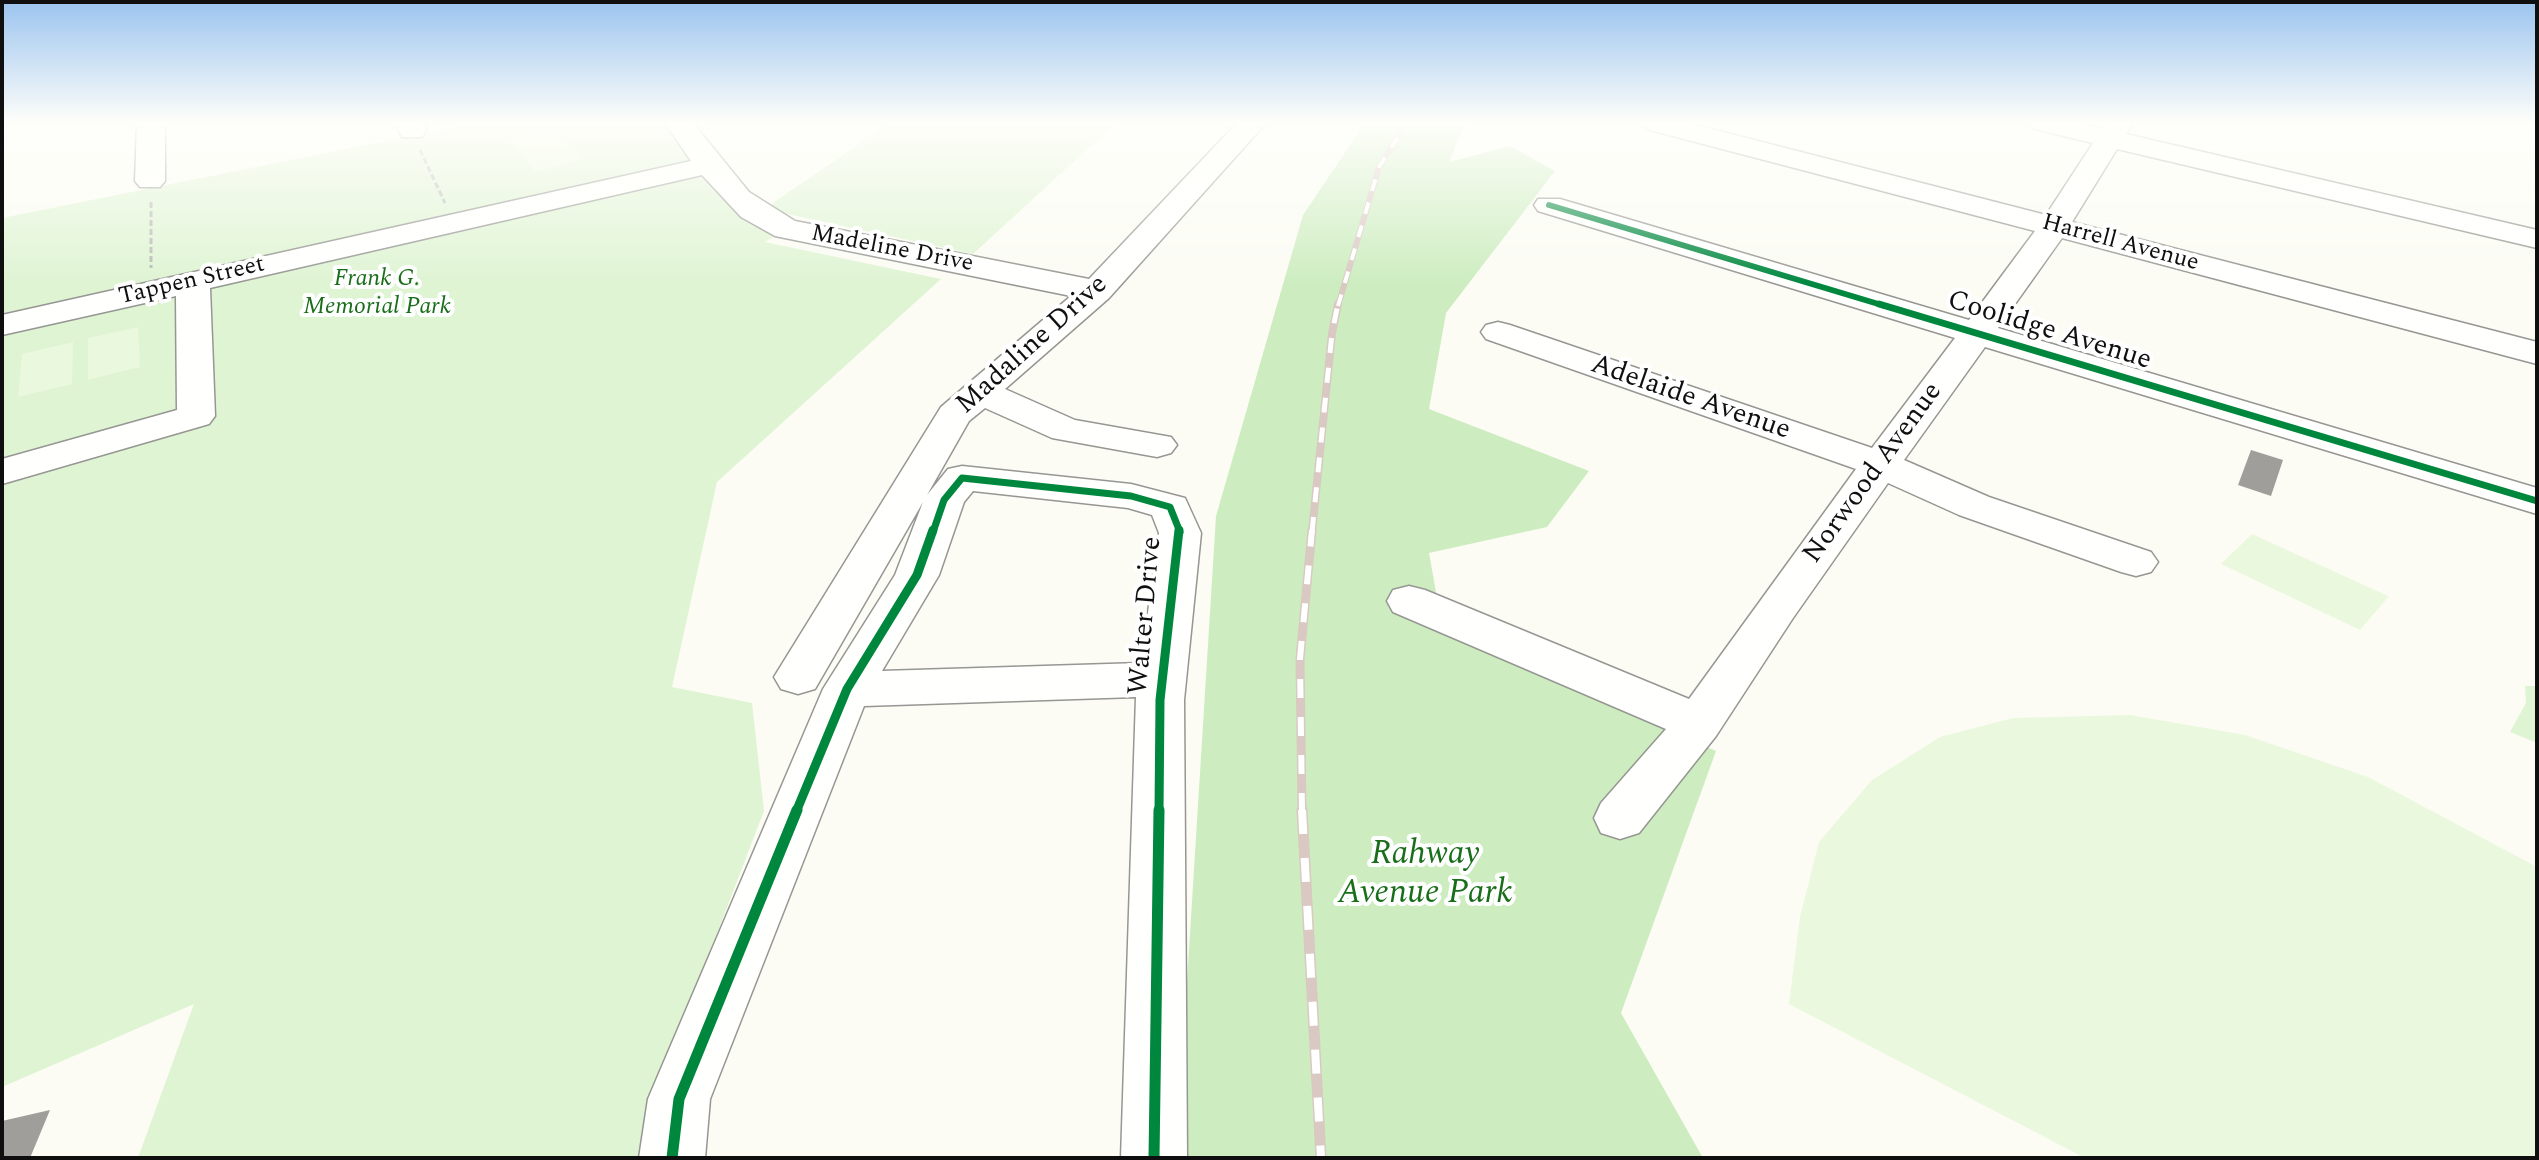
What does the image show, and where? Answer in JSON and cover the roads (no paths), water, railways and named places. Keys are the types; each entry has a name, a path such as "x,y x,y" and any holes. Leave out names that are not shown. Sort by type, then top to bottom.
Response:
{"street":[{"name":"Tappen Street","path":"2,325 655,177"},
{"name":"Madeline Drive","path":"720,177 744,207 763,220 786,229 1097,291"},
{"name":"Madaline Drive","path":"798,677 954,415 1097,291 1202,177"},
{"name":"Harrell Avenue","path":"1863,177 2537,353"},
{"name":"Norwood Avenue","path":"1620,818 1699,723 1777,607 2054,227 2085,177"},
{"path":"2297,177 2537,239"},
{"name":"Coolidge Avenue","path":"1549,205 2537,501"},
{"path":"193,282 196,402"},
{"name":"Adelaide Avenue","path":"1498,332 1882,465 1974,506 2136,562"},
{"path":"980,392 1066,430 1157,445"},
{"path":"2,440 196,402"},
{"path":"2,472 196,402"},
{"name":"Walter Drive","path":"672,1158 679,1099 847,689 917,575 944,500 962,478 1131,496 1170,507 1180,533 1163,679 1154,1158"},
{"path":"1409,601 1699,723"},
{"path":"847,689 1163,679"}],"railway":[{"path":"1338,306 1376,177"},
{"path":"1312,532 1332,333 1338,304"},
{"path":"1302,812 1300,659 1312,530"},
{"path":"1302,810 1321,1158"}],"park label":[{"name":"Frank G. Memorial Park","path":"377,294"},
{"name":"Rahway Avenue Park","path":"1425,876"}]}
